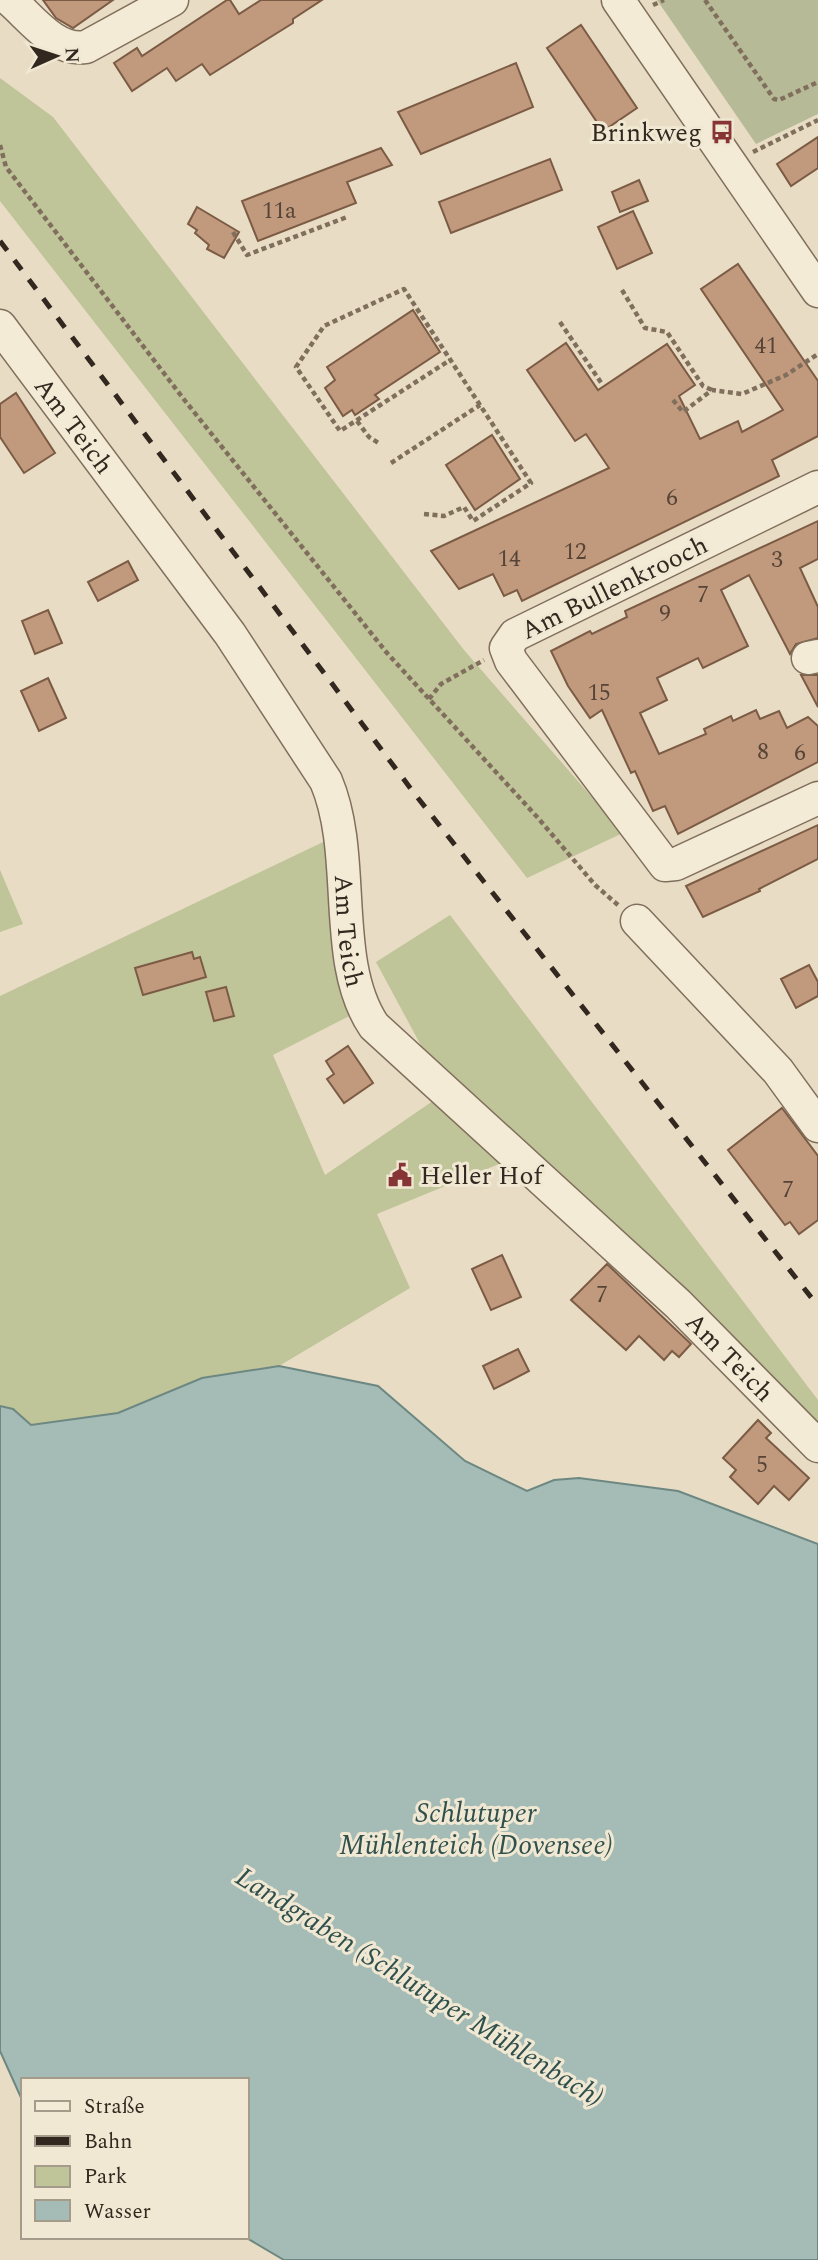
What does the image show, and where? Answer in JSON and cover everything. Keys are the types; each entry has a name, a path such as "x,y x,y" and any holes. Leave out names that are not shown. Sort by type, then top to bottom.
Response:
{"street":[{"path":"10,0 61,45 75,49 86,47 172,0"},
{"path":"618,0 817,287"},
{"name":"Am Teich","path":"0,326 230,634 326,781 336,805 342,833 355,979 363,1009 374,1026 678,1304 818,1446"},
{"name":"Am Bullenkrooch","path":"818,487 515,635 506,648 511,661 665,864 676,864 818,797"},
{"path":"637,921 778,1072 818,1126"}],"path":[{"path":"705,0 774,99 779,100 818,82"},
{"path":"729,163 818,120"},
{"path":"0,145 6,167 186,402 387,653 595,885 637,921"},
{"path":"233,232 247,256 347,217"},
{"path":"424,514 444,516 464,507 473,521 531,483 404,289 324,326 296,367 340,431 450,360"},
{"path":"622,290 645,328 667,332 703,386 712,390 742,394 786,375 818,354"},
{"path":"560,322 603,384"},
{"path":"673,400 684,412 712,390"},
{"path":"391,463 480,405"},
{"path":"357,421 369,437 380,443"},
{"path":"429,699 441,684 506,648"}],"green space":[{"path":"657,0 818,0 818,114 756,144"},
{"path":"0,78 53,117 464,650 623,833 527,878 0,201"},
{"path":"342,833 363,1009 273,1055 325,1175 446,1092 376,962 450,915 818,1400 818,1446 516,1157 377,1214 410,1288 279,1366 202,1378 118,1413 31,1425 13,1410 0,1406 0,996"},
{"path":"0,870 23,924 0,932"}],"water":[{"name":"Schlutuper Mühlenteich (Dovensee)","path":"279,1366 378,1386 465,1461 527,1491 554,1480 579,1478 678,1491 818,1544 818,2260 284,2260 248,2239 248,2078 21,2078 21,2098 0,2051 0,1406 13,1409 31,1425 118,1413 202,1378"}],"building":[{"path":"43,0 113,0 73,28 56,18"},
{"path":"230,0 239,14 261,0 322,0 293,19 293,23 210,75 202,64 176,81 167,68 132,91 114,63 137,48 142,56"},
{"path":"581,25 637,108 603,131 547,48"},
{"path":"516,63 533,107 421,154 398,112"},
{"path":"818,137 818,168 791,186 777,164"},
{"path":"381,148 392,165 347,182 356,203 258,241 242,201"},
{"path":"550,159 562,190 451,233 439,202"},
{"path":"639,180 648,201 620,212 612,192"},
{"path":"197,207 239,232 224,258 207,249 209,245 195,233 197,230 188,224"},
{"path":"633,211 652,253 617,269 598,227"},
{"path":"738,264 818,381 818,436 772,460 779,476 522,601 517,590 504,596 493,574 459,589 431,551 609,468 586,434 575,441 527,370 566,343 598,390 667,344 695,385 679,396 700,439 738,421 742,432 783,410 701,289"},
{"path":"413,310 440,352 375,395 379,399 355,415 352,410 343,416 325,388 335,380 327,367"},
{"path":"16,393 55,453 24,473 0,437 0,404"},
{"path":"492,435 520,479 475,510 446,465"},
{"path":"818,521 818,559 800,568 818,607 818,638 796,644 790,654 749,575 721,590 748,646 703,668 698,658 657,678 667,700 640,713 659,754 706,734 704,729 731,716 733,721 756,710 760,719 779,711 787,728 808,717 818,726 818,762 678,834 665,806 653,811 635,771 631,773 602,710 590,718 568,686 551,651 590,631 592,634 627,617 625,611"},
{"path":"128,561 138,580 98,601 88,582"},
{"path":"48,610 62,643 35,654 22,621"},
{"path":"801,675 818,675 818,707"},
{"path":"48,678 66,718 39,731 21,691"},
{"path":"818,825 818,859 759,889 760,891 703,917 686,886"},
{"path":"192,952 194,959 200,957 206,977 143,995 135,968"},
{"path":"809,965 818,982 818,996 796,1008 781,979"},
{"path":"226,987 234,1016 214,1021 206,992"},
{"path":"348,1046 373,1083 344,1103 327,1079 334,1074 326,1061"},
{"path":"782,1108 818,1156 818,1220 799,1234 790,1222 785,1225 728,1150"},
{"path":"502,1255 521,1297 491,1310 472,1269"},
{"path":"607,1264 691,1344 679,1357 672,1351 664,1360 639,1336 626,1350 571,1300"},
{"path":"518,1349 529,1371 494,1389 483,1366"},
{"path":"758,1420 771,1433 766,1438 809,1478 789,1500 774,1486 758,1504 730,1477 736,1470 723,1458"}],"railway":[{"path":"0,241 414,793 818,1306"}],"place":[{"name":"Brinkweg","path":"722,132"},
{"name":"Heller Hof","path":"400,1175"}],"water label":[{"name":"Landgraben (Schlutuper Mühlenbach)","path":"420,1986"}]}
